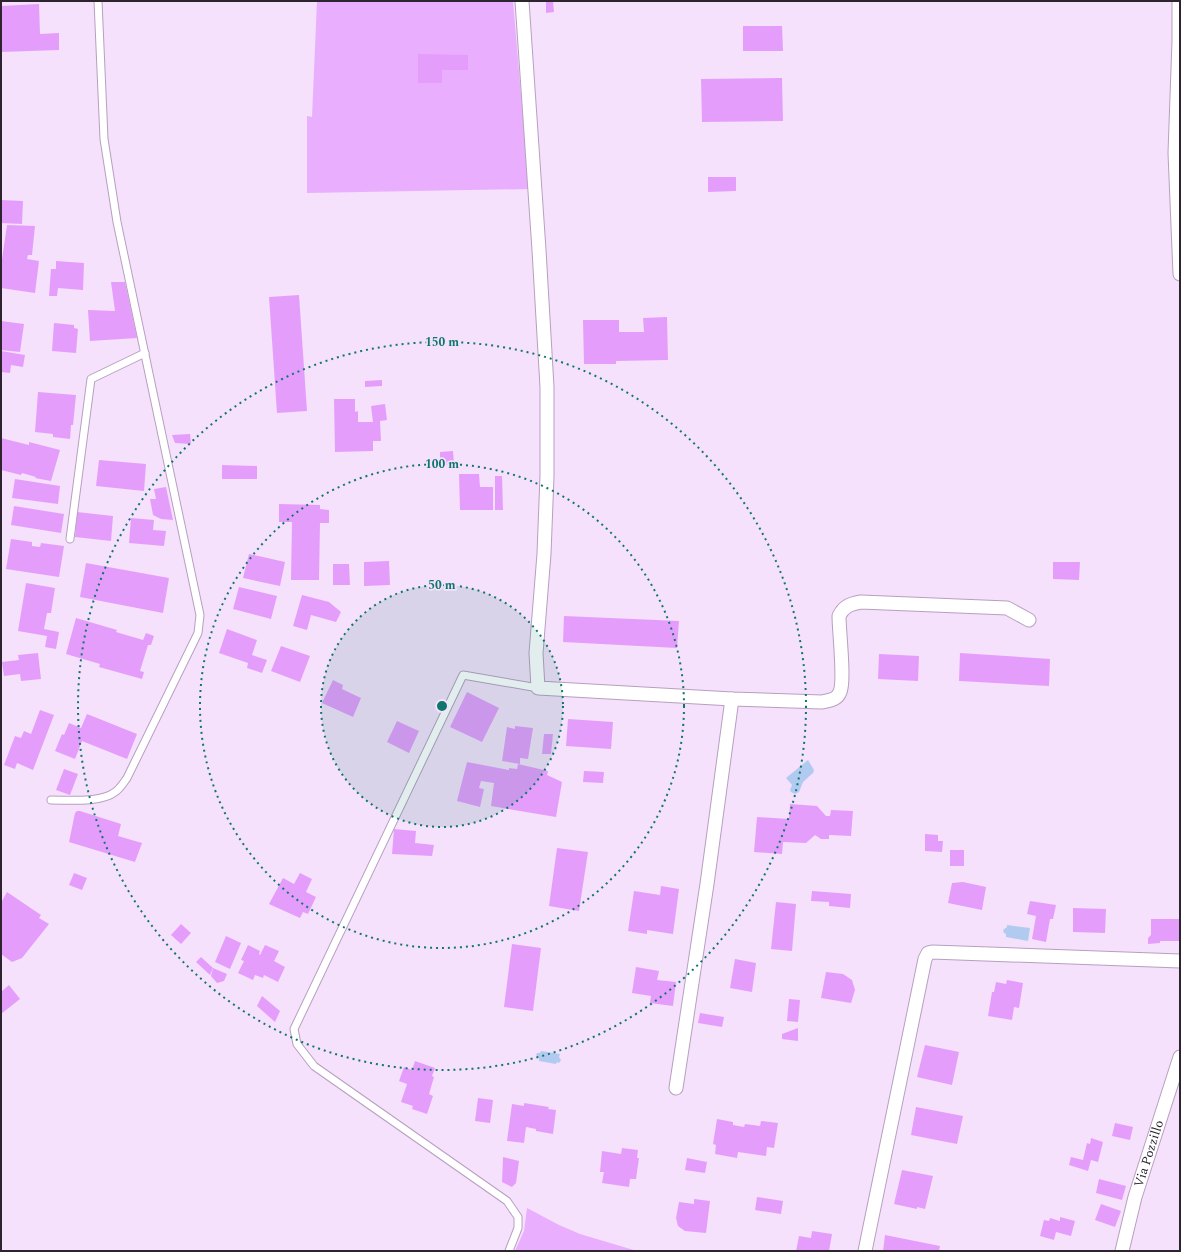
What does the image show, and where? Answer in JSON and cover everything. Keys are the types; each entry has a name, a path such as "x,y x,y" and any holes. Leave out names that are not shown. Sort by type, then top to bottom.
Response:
{"street":[{"path":"522,1 540,250 547,387 547,476 544,554 536,653 538,688 732,699 822,702 835,699 840,692 842,680 839,616 842,609 850,604 860,602 1007,608 1029,620"},
{"path":"1179,1 1178,153 1180,274"},
{"path":"676,1088 707,884 732,699"},
{"path":"866,1251 925,959 928,953 940,952 1180,961"},
{"name":"Via Pozzillo","path":"1122,1251 1135,1197 1180,1057"}],"lane":[{"path":"51,800 98,799 115,793 127,778 198,633 200,615 117,222 104,139 98,1"},
{"path":"70,539 91,379 145,353"},
{"path":"509,1251 518,1228 518,1217 506,1201 314,1066 297,1044 294,1029 463,675 538,688"}],"shaded area":[{"path":"317,1 513,1 529,189 307,193 307,116 312,117"},
{"path":"527,1208 580,1234 637,1251 515,1251 524,1231"}],"water":[{"path":"808,760 814,770 813,773 803,782 799,792 795,794 791,792 790,790 792,785 786,778"},
{"path":"1007,925 1030,928 1028,941 1006,937 1003,930 1007,927"},
{"path":"541,1051 560,1054 559,1057 561,1060 556,1064 539,1061 539,1058 536,1055"}],"building":[{"path":"546,1 553,1 554,12 546,13"},
{"path":"39,4 40,34 59,33 59,50 1,52 1,6"},
{"path":"743,26 782,26 783,51 743,51"},
{"path":"418,54 468,55 468,70 442,70 442,83 418,83"},
{"path":"782,78 783,121 702,122 701,79"},
{"path":"708,177 736,177 736,191 708,192"},
{"path":"1,200 23,201 22,224 1,223"},
{"path":"7,225 35,226 32,255 28,255 27,259 39,261 35,293 1,288 1,266"},
{"path":"56,261 84,263 83,290 58,288 57,296 49,296 51,269 56,269"},
{"path":"111,282 125,282 137,338 90,341 88,310 115,311"},
{"path":"299,295 307,411 277,413 269,297"},
{"path":"667,317 668,360 616,361 616,364 584,364 583,320 619,320 619,332 644,332 643,318"},
{"path":"1,321 24,324 20,352 1,350"},
{"path":"54,323 74,325 74,328 78,329 76,353 52,351"},
{"path":"1,351 25,355 23,367 11,365 10,373 1,372"},
{"path":"382,380 382,386 365,387 365,381"},
{"path":"38,392 76,395 70,439 53,437 53,434 35,432"},
{"path":"334,399 355,399 355,412 358,411 358,422 373,422 371,406 385,404 387,420 380,421 381,441 373,441 373,451 335,452"},
{"path":"190,434 191,444 175,443 172,435"},
{"path":"1,438 29,445 29,442 60,450 51,481 35,478 36,477 22,473 21,475 1,470"},
{"path":"453,451 454,464 440,465 440,452"},
{"path":"99,460 146,464 144,491 96,486"},
{"path":"222,465 257,466 257,479 222,479"},
{"path":"459,474 479,474 480,487 493,487 493,510 460,510"},
{"path":"495,476 502,476 503,510 495,510"},
{"path":"15,479 60,486 58,504 12,498"},
{"path":"166,487 173,520 161,519 153,515 150,499 156,499 154,489"},
{"path":"279,504 320,505 320,509 329,510 329,523 320,523 319,580 291,580 292,522 279,522"},
{"path":"14,506 64,514 61,533 11,525"},
{"path":"77,512 113,516 111,541 75,537"},
{"path":"131,518 154,520 153,530 166,531 164,546 129,543"},
{"path":"11,539 32,542 32,546 40,547 41,543 64,546 59,577 6,569"},
{"path":"249,554 285,562 280,586 243,578"},
{"path":"389,561 390,585 364,586 364,562"},
{"path":"1053,562 1080,562 1079,580 1053,579"},
{"path":"86,563 169,578 163,613 80,597"},
{"path":"333,564 349,564 350,585 333,585"},
{"path":"26,583 55,588 51,613 47,613 44,629 59,632 56,649 45,647 47,636 18,631"},
{"path":"239,587 277,596 271,619 233,609"},
{"path":"302,595 329,602 341,612 336,622 311,615 307,630 293,626"},
{"path":"564,616 679,621 677,648 563,642"},
{"path":"76,618 117,630 116,632 143,640 146,633 154,636 151,645 148,645 140,671 144,672 142,679 99,667 100,664 66,654"},
{"path":"227,629 257,640 252,655 267,660 262,673 247,668 248,663 219,653"},
{"path":"281,646 310,656 300,682 271,671"},
{"path":"38,653 41,679 21,681 20,674 4,676 2,662 19,660 18,655"},
{"path":"960,653 1050,659 1049,686 959,681"},
{"path":"879,654 919,656 918,681 878,679"},
{"path":"333,680 343,685 342,689 361,698 353,717 322,703"},
{"path":"467,692 499,708 482,742 450,727"},
{"path":"40,710 54,715 33,770 17,763 15,769 4,765 15,736 21,738 24,731 31,734"},
{"path":"87,714 137,734 127,759 82,741 75,759 55,751 62,734 64,735 69,723 81,728"},
{"path":"568,719 613,722 611,749 566,746"},
{"path":"397,721 419,731 409,753 387,742"},
{"path":"515,726 533,728 528,759 520,758 520,764 502,761 507,727 515,729"},
{"path":"544,734 553,734 551,754 542,754"},
{"path":"467,762 509,770 509,768 517,769 518,764 548,771 547,775 562,782 556,817 491,806 494,783 481,781 479,788 484,789 480,807 457,801"},
{"path":"64,769 78,774 70,795 56,790"},
{"path":"584,771 604,772 603,783 583,782"},
{"path":"790,804 817,806 826,816 830,816 831,810 853,811 851,836 829,835 829,839 821,839 815,835 806,843 783,842 782,854 754,852 757,817 789,819"},
{"path":"77,811 121,824 118,836 142,843 135,862 69,842 75,813"},
{"path":"394,829 416,831 415,843 434,845 432,856 392,854"},
{"path":"925,834 938,835 938,841 943,841 942,852 925,851"},
{"path":"557,848 588,852 579,911 549,906"},
{"path":"950,850 964,850 964,866 950,866"},
{"path":"74,873 87,878 82,890 69,885"},
{"path":"300,873 312,879 306,892 316,897 308,914 303,912 300,918 269,904 283,878 294,884"},
{"path":"963,882 986,887 982,910 948,903 952,883"},
{"path":"661,886 679,889 673,934 647,930 647,934 628,931 634,891 660,895"},
{"path":"812,891 851,894 850,908 829,906 829,902 811,901"},
{"path":"7,892 41,915 39,918 49,924 22,958 12,962 1,954 1,903"},
{"path":"1030,901 1056,905 1053,919 1050,919 1046,942 1032,939 1036,916 1027,914"},
{"path":"776,902 796,904 792,951 771,949"},
{"path":"1073,908 1106,909 1105,933 1073,932"},
{"path":"1151,919 1180,919 1180,941 1160,941 1160,943 1148,944 1148,938 1151,935"},
{"path":"181,924 191,933 181,944 171,935"},
{"path":"226,936 241,943 230,969 215,962"},
{"path":"512,944 541,948 533,1011 504,1007"},
{"path":"248,945 260,951 260,955 265,945 279,951 274,961 285,967 278,982 264,975 263,978 255,975 253,980 238,973 244,961 241,960"},
{"path":"201,957 213,968 210,975 196,962"},
{"path":"735,959 756,963 752,992 730,988"},
{"path":"636,967 659,971 657,980 676,982 673,1006 650,1003 651,996 632,993"},
{"path":"213,968 227,974 224,981 217,983 211,976"},
{"path":"826,972 843,974 852,980 855,990 851,1003 821,998"},
{"path":"1007,980 1023,983 1019,1008 1014,1007 1012,1020 988,1016 992,992 994,992 996,982 1006,984"},
{"path":"9,985 20,999 1,1014 1,992"},
{"path":"262,996 280,1011 275,1022 257,1006"},
{"path":"789,999 800,1000 798,1022 787,1021"},
{"path":"700,1013 724,1017 722,1027 698,1023"},
{"path":"798,1028 798,1041 782,1039 782,1034"},
{"path":"925,1045 959,1052 952,1085 917,1077"},
{"path":"415,1061 435,1068 429,1094 433,1096 427,1114 412,1109 413,1106 401,1102 407,1084 399,1081 404,1067 412,1070"},
{"path":"478,1098 493,1100 490,1123 475,1121"},
{"path":"524,1103 549,1107 548,1109 556,1110 553,1134 536,1131 536,1129 526,1127 524,1143 507,1141 512,1104 524,1106"},
{"path":"916,1107 963,1116 957,1144 911,1135"},
{"path":"717,1119 733,1122 733,1125 744,1127 745,1124 760,1126 761,1121 778,1123 774,1148 767,1147 766,1156 738,1152 737,1158 715,1154 716,1145 713,1144"},
{"path":"1115,1123 1133,1127 1130,1140 1112,1136"},
{"path":"1091,1138 1103,1142 1098,1162 1091,1160 1088,1171 1069,1165 1071,1157 1083,1160 1087,1143 1090,1144"},
{"path":"622,1148 638,1150 637,1158 639,1158 636,1179 630,1179 629,1187 602,1183 604,1172 600,1172 602,1151 621,1154"},
{"path":"503,1157 519,1161 516,1183 512,1187 502,1182"},
{"path":"687,1158 707,1162 705,1173 685,1170"},
{"path":"902,1170 933,1176 925,1209 917,1207 917,1209 894,1204"},
{"path":"1099,1179 1126,1186 1122,1200 1096,1193"},
{"path":"757,1197 783,1201 781,1214 755,1210"},
{"path":"694,1199 710,1201 706,1233 685,1231 678,1226 676,1218 679,1202 694,1204"},
{"path":"1101,1204 1121,1211 1115,1227 1095,1220"},
{"path":"1060,1217 1075,1221 1071,1236 1056,1232 1054,1240 1040,1236 1044,1220 1049,1221 1050,1218 1060,1221"},
{"path":"812,1231 832,1234 829,1251 796,1251 799,1236 811,1238"},
{"path":"885,1235 940,1246 939,1251 883,1251"}]}
